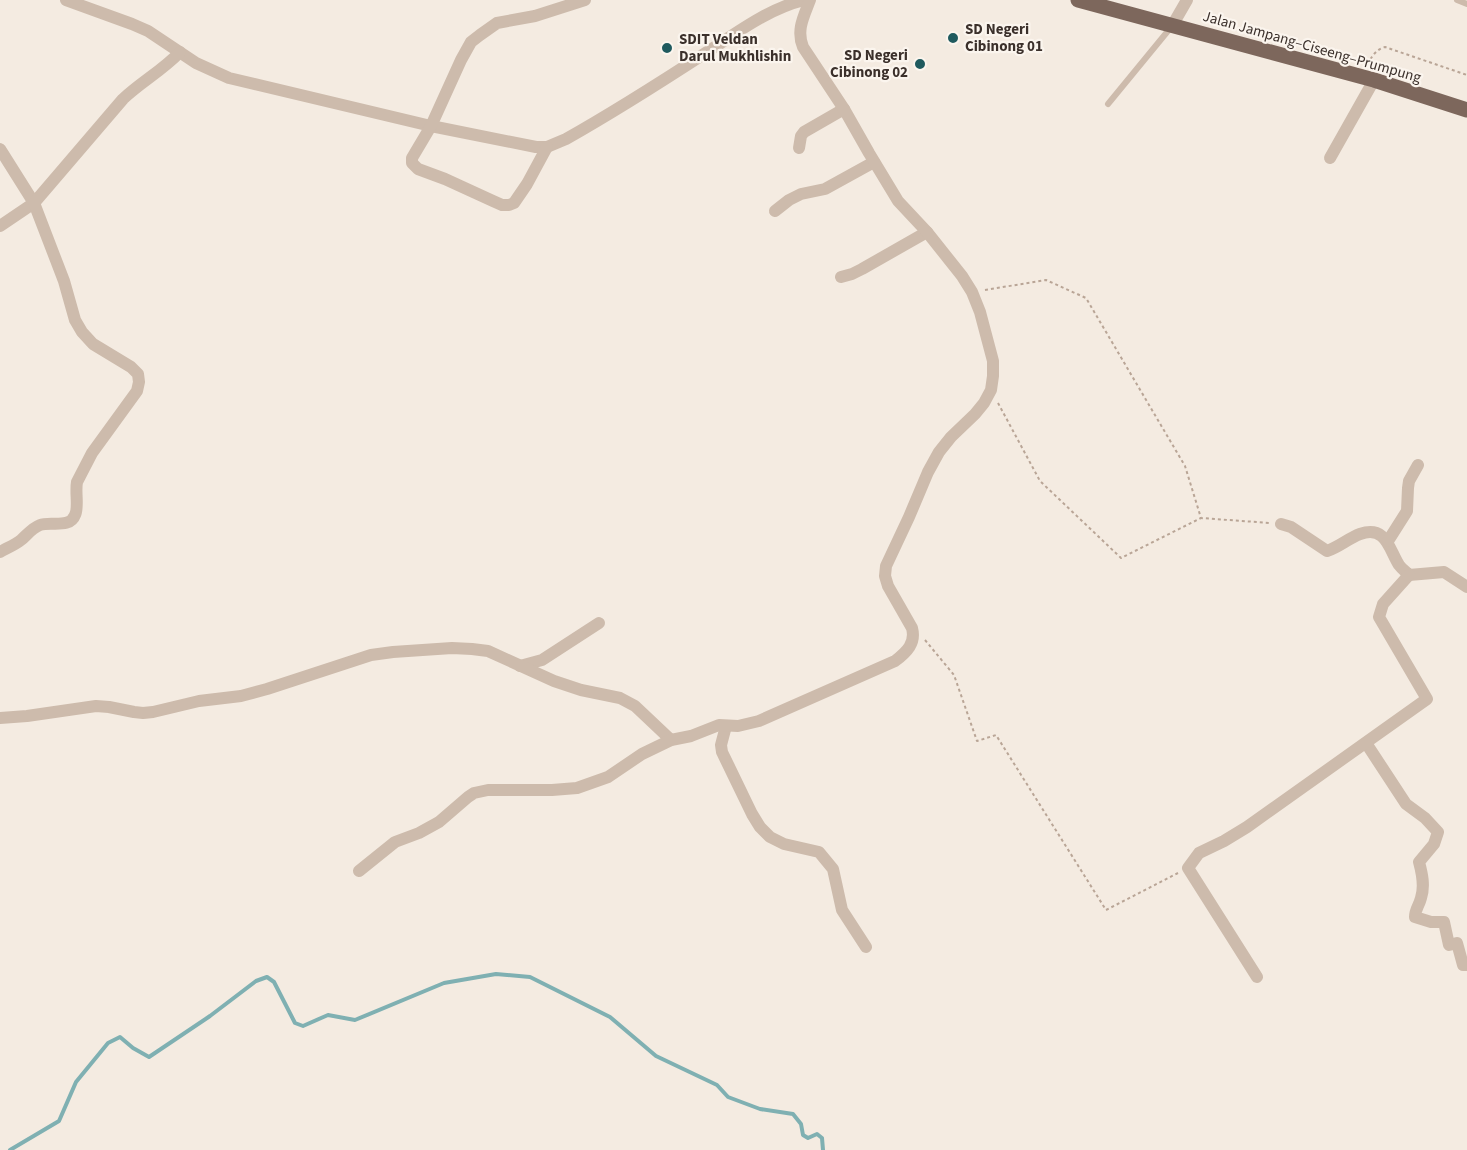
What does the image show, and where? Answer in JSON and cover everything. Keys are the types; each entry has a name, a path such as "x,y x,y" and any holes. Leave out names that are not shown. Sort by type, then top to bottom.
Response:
{"main road":[{"name":"Jalan Jampang–Ciseeng–Prumpung","path":"1078,0 1374,80 1467,110"}],"street":[{"path":"66,0 132,24 196,63 229,78 431,126 536,147 547,147 578,132 762,17 789,4 804,0"},
{"path":"547,147 514,203 509,205 501,205 418,169 412,163 412,158 431,126 471,42 497,23 535,16 585,0"},
{"path":"359,871 395,842 439,822 474,793 488,790 577,788 608,777 642,754 671,740 691,736 718,725 745,725 759,721 895,661 904,655 911,645 914,636 912,628 888,586 885,576 886,566 939,452 975,414 991,390 993,361 980,312 972,292 927,232 898,201 800,40 802,21 810,0"},
{"path":"1172,26 1187,0"},
{"path":"0,226 34,202 123,99 180,52"},
{"path":"1330,158 1374,80"},
{"path":"799,148 804,132 844,109"},
{"path":"0,149 34,202 75,320 82,332 93,344 131,367 138,374 139,382 137,391 92,453 77,482 76,510 72,520 37,526 23,539 0,552"},
{"path":"775,211 801,194 825,189 874,162"},
{"path":"841,277 862,269 927,232"},
{"path":"1388,541 1407,511 1409,482 1418,465"},
{"path":"1281,524 1291,527 1327,551 1359,534 1371,531 1388,541 1401,567 1409,574 1444,572 1467,587"},
{"path":"1257,977 1188,868 1199,853 1247,827 1427,699 1378,617 1383,604 1409,574"},
{"path":"520,666 543,660 599,623"},
{"path":"0,718 96,706 143,713 153,712 199,701 241,696 371,655 452,648 488,651 554,681 581,690 620,698 635,706 671,740"},
{"path":"726,726 721,746 722,752 760,827 770,837 784,844 819,852 832,869 842,910 866,947"},
{"path":"1366,743 1406,804 1425,818 1438,832 1434,844 1419,862 1423,875 1422,897 1415,910 1415,917 1431,922 1444,922 1449,945 1457,943 1463,965 1467,965"}],"lane":[{"path":"1457,0 1467,4"},
{"path":"1108,104 1172,26"}],"path":[{"path":"1358,76 1377,51 1385,47 1467,75"},
{"path":"972,292 1046,280 1086,298 1185,466 1202,518"},
{"path":"991,390 1040,481 1121,558 1202,518 1281,524"},
{"path":"914,636 926,640 954,675 977,741 996,735 1106,910 1188,868"}],"waterway":[{"path":"10,1150 59,1121 76,1082 108,1043 120,1037 149,1057 210,1016 256,981 267,977 274,982 295,1023 303,1026 328,1015 355,1020 444,983 496,974 530,977 610,1017 656,1056 717,1085 728,1097 760,1109 793,1114 801,1124 803,1135 808,1138 817,1134 822,1138 823,1150"}],"place":[{"name":"SD Negeri Cibinong 01","path":"953,38"},
{"name":"SDIT Veldan Darul Mukhlishin","path":"667,48"},
{"name":"SD Negeri Cibinong 02","path":"920,64"}]}
